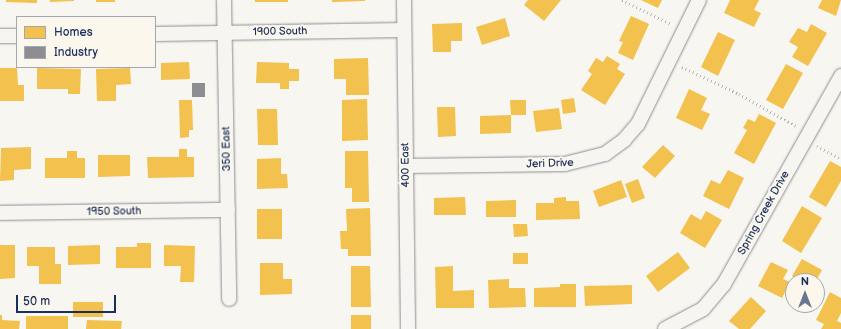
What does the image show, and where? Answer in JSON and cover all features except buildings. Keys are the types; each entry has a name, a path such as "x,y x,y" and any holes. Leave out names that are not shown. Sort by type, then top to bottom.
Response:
{"street":[{"name":"350 East","path":"224,0 229,299"},
{"name":"400 East","path":"404,0 408,329"},
{"name":"Jeri Drive","path":"406,166 565,164 605,154 624,140 638,124 699,0"},
{"name":"1900 South","path":"156,34 404,30"},
{"path":"0,36 16,36"},
{"name":"Spring Creek Drive","path":"665,329 703,309 724,284 841,76"},
{"name":"1950 South","path":"0,213 228,210"}],"path":[{"path":"622,0 671,24"},
{"path":"682,66 739,94 796,126"},
{"path":"817,146 841,159"}]}
